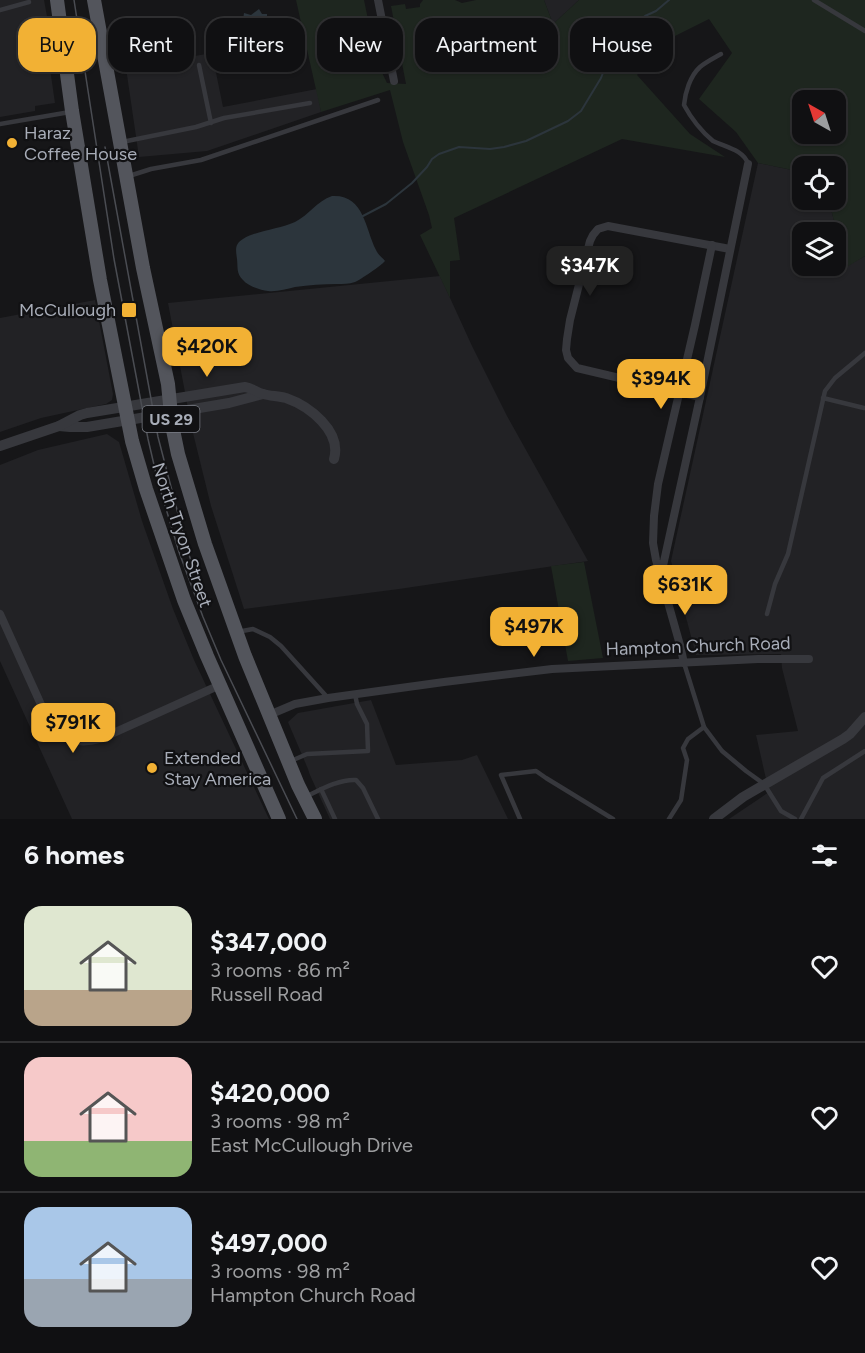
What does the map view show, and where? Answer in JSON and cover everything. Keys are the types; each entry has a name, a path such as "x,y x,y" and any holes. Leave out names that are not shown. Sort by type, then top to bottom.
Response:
{"main road":[{"name":"North Tryon Street","path":"57,0 72,111 100,280 132,441 161,537 194,626 279,819"},
{"name":"North Tryon Street","path":"94,0 143,267 168,384 173,435 236,632 288,762 315,819"}],"street":[{"path":"378,0 394,81"},
{"path":"660,576 748,164"},
{"path":"700,397 581,369 568,358 570,320 590,241 598,229 608,226 626,228 730,249"},
{"path":"684,663 656,560 653,543 655,500 712,245"},
{"path":"0,446 59,426 87,427 146,404 170,407 241,400 263,394 294,401 320,420 332,437 334,459"},
{"path":"127,413 149,417 170,407"},
{"path":"0,614 48,720 56,731 70,740 87,742 100,739 220,685"},
{"name":"Hampton Church Road","path":"269,715 295,704 328,698 552,669 758,659 809,659"},
{"path":"714,819 764,784 843,740 865,717"}],"lane":[{"path":"814,0 865,31"},
{"path":"0,10 29,2"},
{"path":"721,54 696,71 684,105 699,128 709,138 742,154 748,164"},
{"path":"199,65 211,123"},
{"path":"126,177 151,169 201,160 378,100"},
{"path":"120,142 196,127 224,118 310,103"},
{"path":"0,124 72,111"},
{"path":"767,614 775,584 788,554 822,398 830,383 865,353"},
{"path":"822,398 865,407"},
{"path":"236,632 253,628 270,637 328,698"},
{"path":"684,663 704,727 722,751 764,784 781,811 795,819"},
{"path":"288,762 308,754 368,751 367,724 357,704 355,694"},
{"path":"669,819 681,800 687,760 683,748 688,739 704,727"},
{"path":"801,819 823,778 865,751"},
{"path":"520,819 501,775 536,771 613,819"},
{"path":"304,797 321,789 356,780 365,792 378,819"},
{"path":"321,789 335,819"}],"shaded area":[{"path":"0,0 44,0 47,18 18,18 18,72 50,72 55,103 35,106 35,111 0,117"},
{"path":"296,0 364,0 368,18 317,18 317,72 382,72 387,83 406,84 403,68 403,18 393,18 391,6 405,4 406,9 420,7 423,0 455,0 462,3 476,0 544,0 551,18 415,18 415,72 558,72 558,19 579,0 865,0 865,256 846,267 846,222 834,222 831,210 846,210 846,156 792,156 792,170 758,163 736,132 699,99 732,53 709,19 673,37 673,18 570,18 570,72 640,72 637,75 690,134 725,157 622,139 454,218 460,260 450,261 450,298 420,235 432,228 403,142 390,90 321,112 305,40 305,18 300,18"},
{"path":"544,0 579,0 558,19 551,18"},
{"path":"259,9 262,14 267,14 267,18 243,18 244,13 251,15"},
{"path":"206,54 206,72 216,72 223,107 317,89 321,112 207,151 139,157 127,72 194,72 194,56"},
{"path":"758,163 792,170 792,210 831,210 834,222 792,222 792,276 846,276 846,266 865,256 865,819 729,819 769,792 756,735 798,731 782,668 781,654 696,655 671,561"},
{"path":"332,196 351,200 357,206 377,252 385,261 383,263 358,281 348,284 321,284 271,291 254,287 243,280 238,272 236,253 240,241 248,236 295,222"},
{"path":"440,276 507,416 588,561 244,609 211,506 192,429 168,303"},
{"path":"95,300 113,394 112,400 106,404 41,418 0,432 0,318"},
{"path":"107,434 119,442 142,521 173,609 194,660 269,819 72,819 0,661 0,465 38,450"},
{"path":"584,562 603,658 568,661 551,566"},
{"path":"371,700 396,765 462,760 477,755 508,819 330,819 288,722 298,713"}],"waterway":[{"path":"361,217 386,204 412,183 439,154 459,147 490,149 504,147 526,141 568,121 581,111 613,53 635,24 669,0"}],"tram line":[{"path":"74,0 114,259 158,482 179,552 203,617 221,660 297,819"},
{"path":"105,147 158,437 188,552 201,589"}],"place":[{"name":"Haraz Coffee House","path":"12,143"},
{"name":"McCullough","path":"129,310"},
{"name":"Extended Stay America","path":"152,768"}]}
